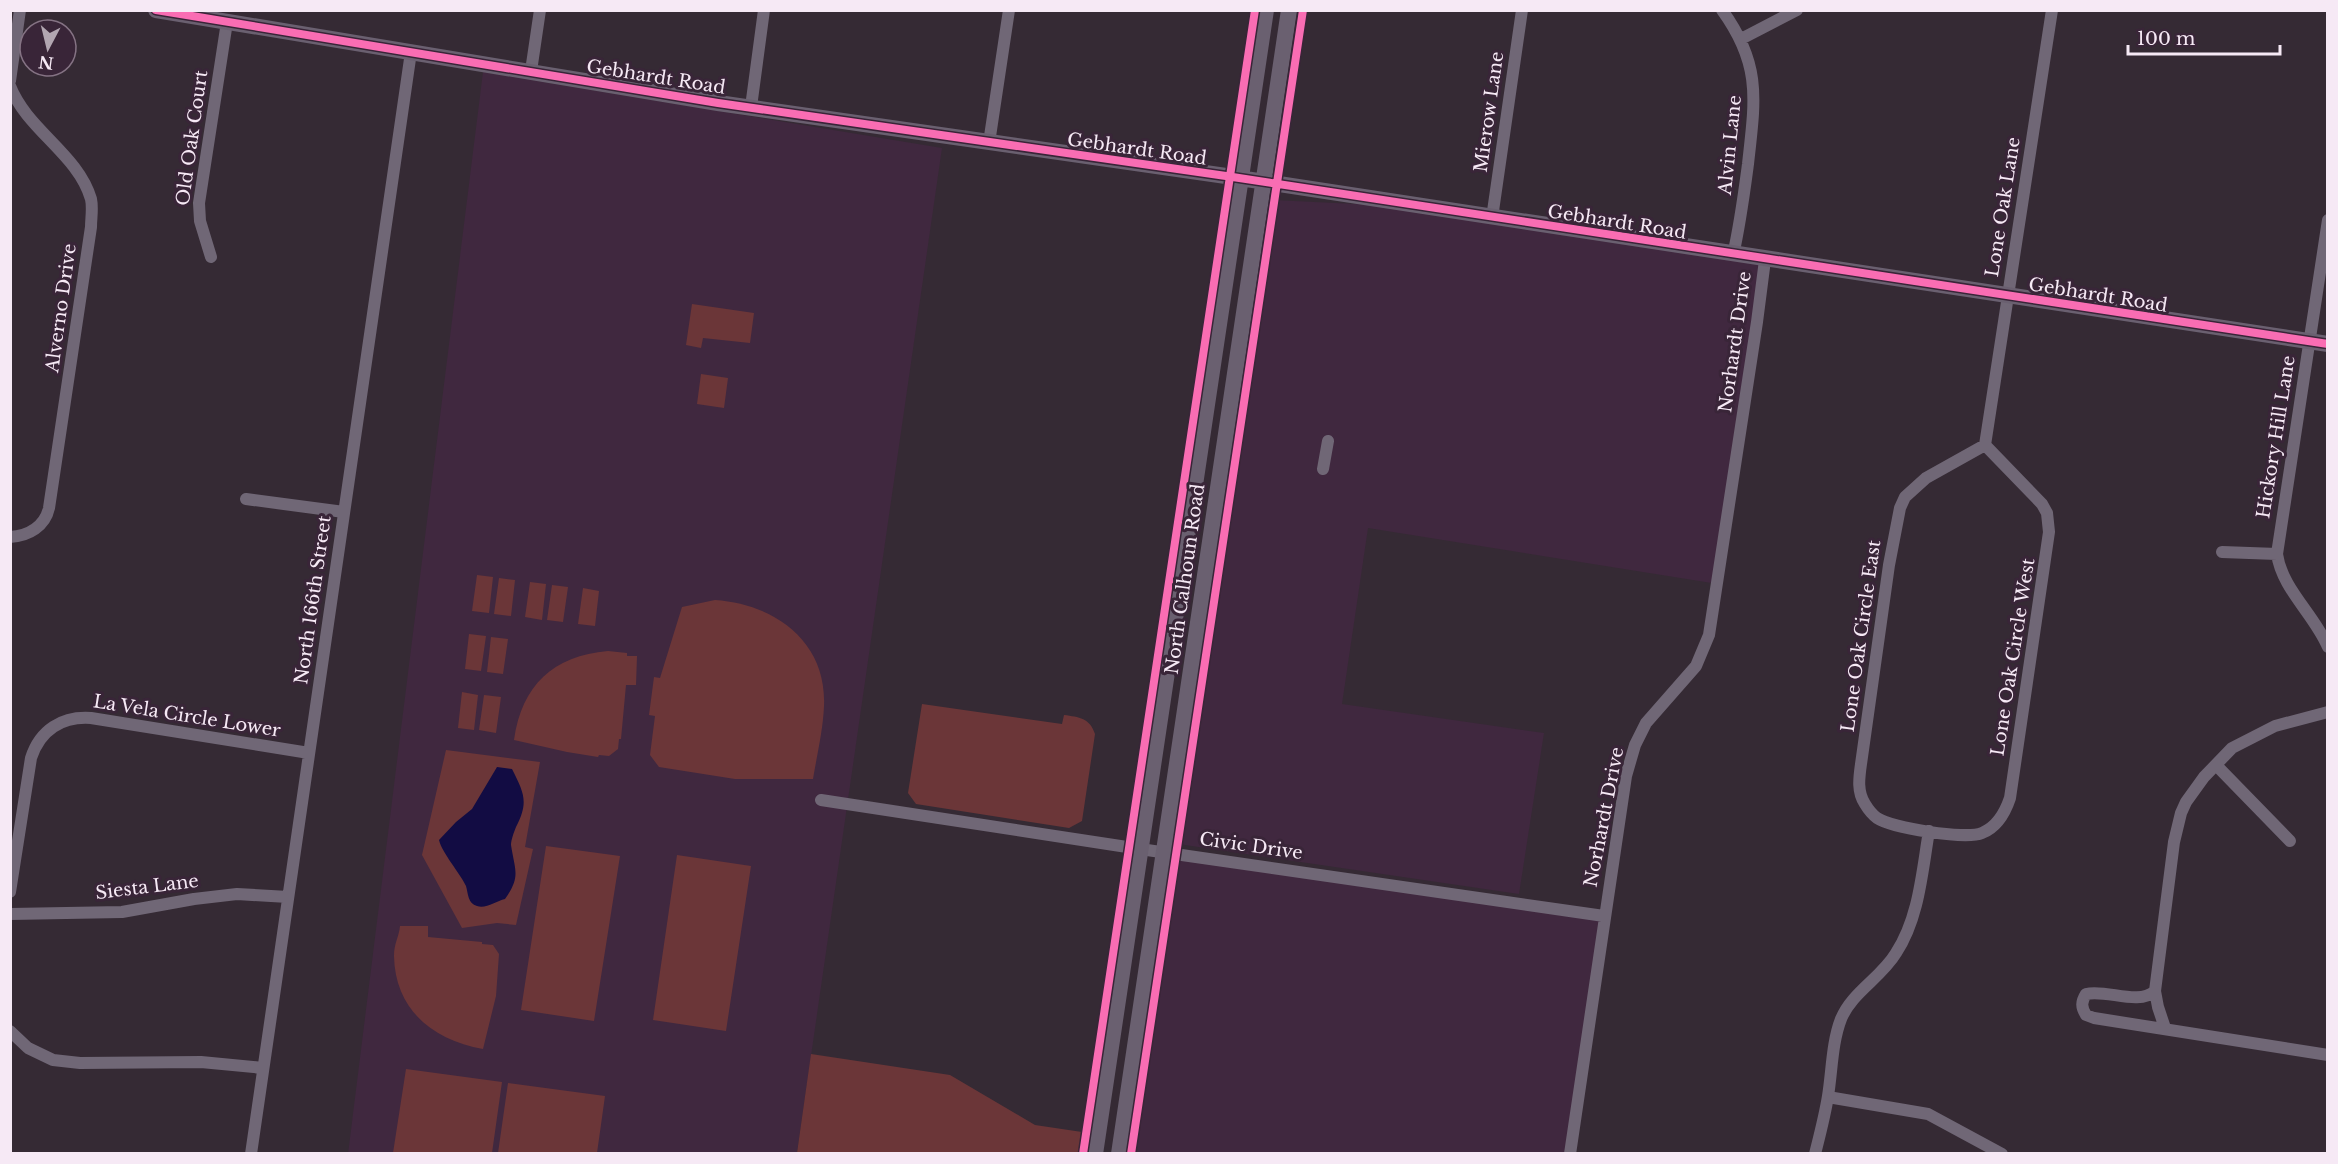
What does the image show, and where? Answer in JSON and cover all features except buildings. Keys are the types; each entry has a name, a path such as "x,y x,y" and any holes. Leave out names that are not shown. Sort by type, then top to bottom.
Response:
{"main road":[{"name":"North Calhoun Road","path":"1119,1154 1289,10"},
{"name":"Gebhardt Road","path":"165,11 751,107 2328,344"},
{"name":"North Calhoun Road","path":"1095,1154 1266,11"},
{"path":"1263,183 1253,174 1266,91 1266,11"},
{"path":"1241,179 1249,184 1250,192 1239,282 1243,318"}],"street":[{"path":"10,81 20,10"},
{"path":"531,72 540,10"},
{"path":"751,107 764,10"},
{"path":"989,143 1009,10"},
{"name":"Mierow Lane","path":"1492,218 1522,10"},
{"name":"Alvin Lane","path":"1722,10 1741,39 1750,69 1755,114 1733,255"},
{"path":"1741,39 1797,10"},
{"name":"Lone Oak Lane","path":"1985,445 2052,10"},
{"name":"Old Oak Court","path":"211,257 202,233 199,203 226,22"},
{"name":"North 166th Street","path":"251,1154 411,52"},
{"name":"Alverno Drive","path":"10,86 16,100 28,116 87,188 92,208 49,508 47,516 34,530 10,537"},
{"name":"Hickory Hill Lane","path":"2328,220 2277,554 2280,569 2286,581 2318,625 2328,647"},
{"name":"Norhardt Drive","path":"1570,1154 1626,776 1635,745 1646,723 1696,666 1709,635 1765,260"},
{"path":"1323,469 1328,441"},
{"name":"Lone Oak Circle East","path":"1929,831 1877,818 1864,803 1858,786 1868,712 1900,508 1905,497 1926,478 1985,445"},
{"name":"Lone Oak Circle West","path":"1929,831 1966,836 1981,834 1995,825 2006,810 2012,787 2048,548 2049,523 2042,504 1985,445"},
{"path":"246,499 344,512"},
{"path":"2223,552 2277,554"},
{"path":"2165,1028 2155,991 2172,853 2179,821 2192,793 2232,748 2290,721 2328,712"},
{"name":"La Vela Circle Lower","path":"10,892 34,748 59,722 80,717 91,718 309,753"},
{"path":"2216,765 2290,841"},
{"name":"Civic Drive","path":"821,800 1163,853 1604,916"},
{"path":"1815,1154 1828,1097 1841,1019 1850,1003 1896,954 1909,930 1929,831"},
{"name":"Siesta Lane","path":"10,914 122,912 237,894 288,897"},
{"path":"2155,991 2151,995 2142,996 2095,992 2086,994 2082,1000 2082,1009 2086,1015 2094,1018 2328,1055"},
{"path":"10,1031 22,1043 41,1056 67,1062 201,1062 263,1068"},
{"path":"1828,1097 1928,1114 2002,1154"}],"shaded area":[{"path":"483,72 942,148 797,1153 348,1154"},
{"path":"1273,200 1418,207 1765,260 1718,584 1368,528 1342,704 1544,733 1519,894 1185,845 1176,841 1174,828 1224,508 1260,202"},
{"path":"692,304 754,313 750,343 703,338 701,348 686,345"},
{"path":"701,374 728,378 724,408 697,404"},
{"path":"477,575 493,577 489,613 472,611"},
{"path":"499,578 515,580 511,616 494,614"},
{"path":"530,582 546,584 542,620 525,617"},
{"path":"552,585 568,587 563,622 547,620"},
{"path":"583,588 599,591 595,626 578,624"},
{"path":"715,600 737,603 776,618 793,630 817,663 823,683 824,706 813,779 735,779 659,767 650,755 655,716 649,715 654,677 660,678 682,607"},
{"path":"469,634 486,636 481,671 465,669"},
{"path":"491,637 508,639 503,674 487,672"},
{"path":"608,651 637,656 636,685 626,685 618,749 609,756 599,755 598,757 514,740 524,704 543,677 571,659"},
{"path":"462,692 478,695 474,730 458,728"},
{"path":"484,695 501,697 496,733 479,730"},
{"path":"922,704 1062,724 1064,715 1087,721 1095,734 1082,821 1069,828 916,804 908,793"},
{"path":"446,750 540,762 525,847 533,849 516,925 497,923 462,928 422,855"},
{"path":"497,767 512,769 522,791 523,811 511,843 516,873 513,885 505,899 480,907 470,901 466,886 439,840 472,809"},
{"path":"546,846 620,856 594,1021 521,1010"},
{"path":"1177,854 1604,916 1570,1153 1126,1154 1167,874"},
{"path":"677,855 751,866 726,1031 653,1020"},
{"path":"400,926 428,926 428,937 493,945 499,954 496,996 483,1049 465,1045 433,1030 409,1007 396,975 394,951"},
{"path":"811,1054 950,1075 1035,1125 1082,1132 1079,1153 797,1153"},
{"path":"406,1069 502,1082 492,1153 393,1153"},
{"path":"508,1083 605,1096 597,1153 498,1153"}],"cycle path":[{"path":"156,10 718,103 1226,176 2328,344"},
{"path":"1083,1154 1255,10"},
{"path":"1131,1154 1303,10"}]}
